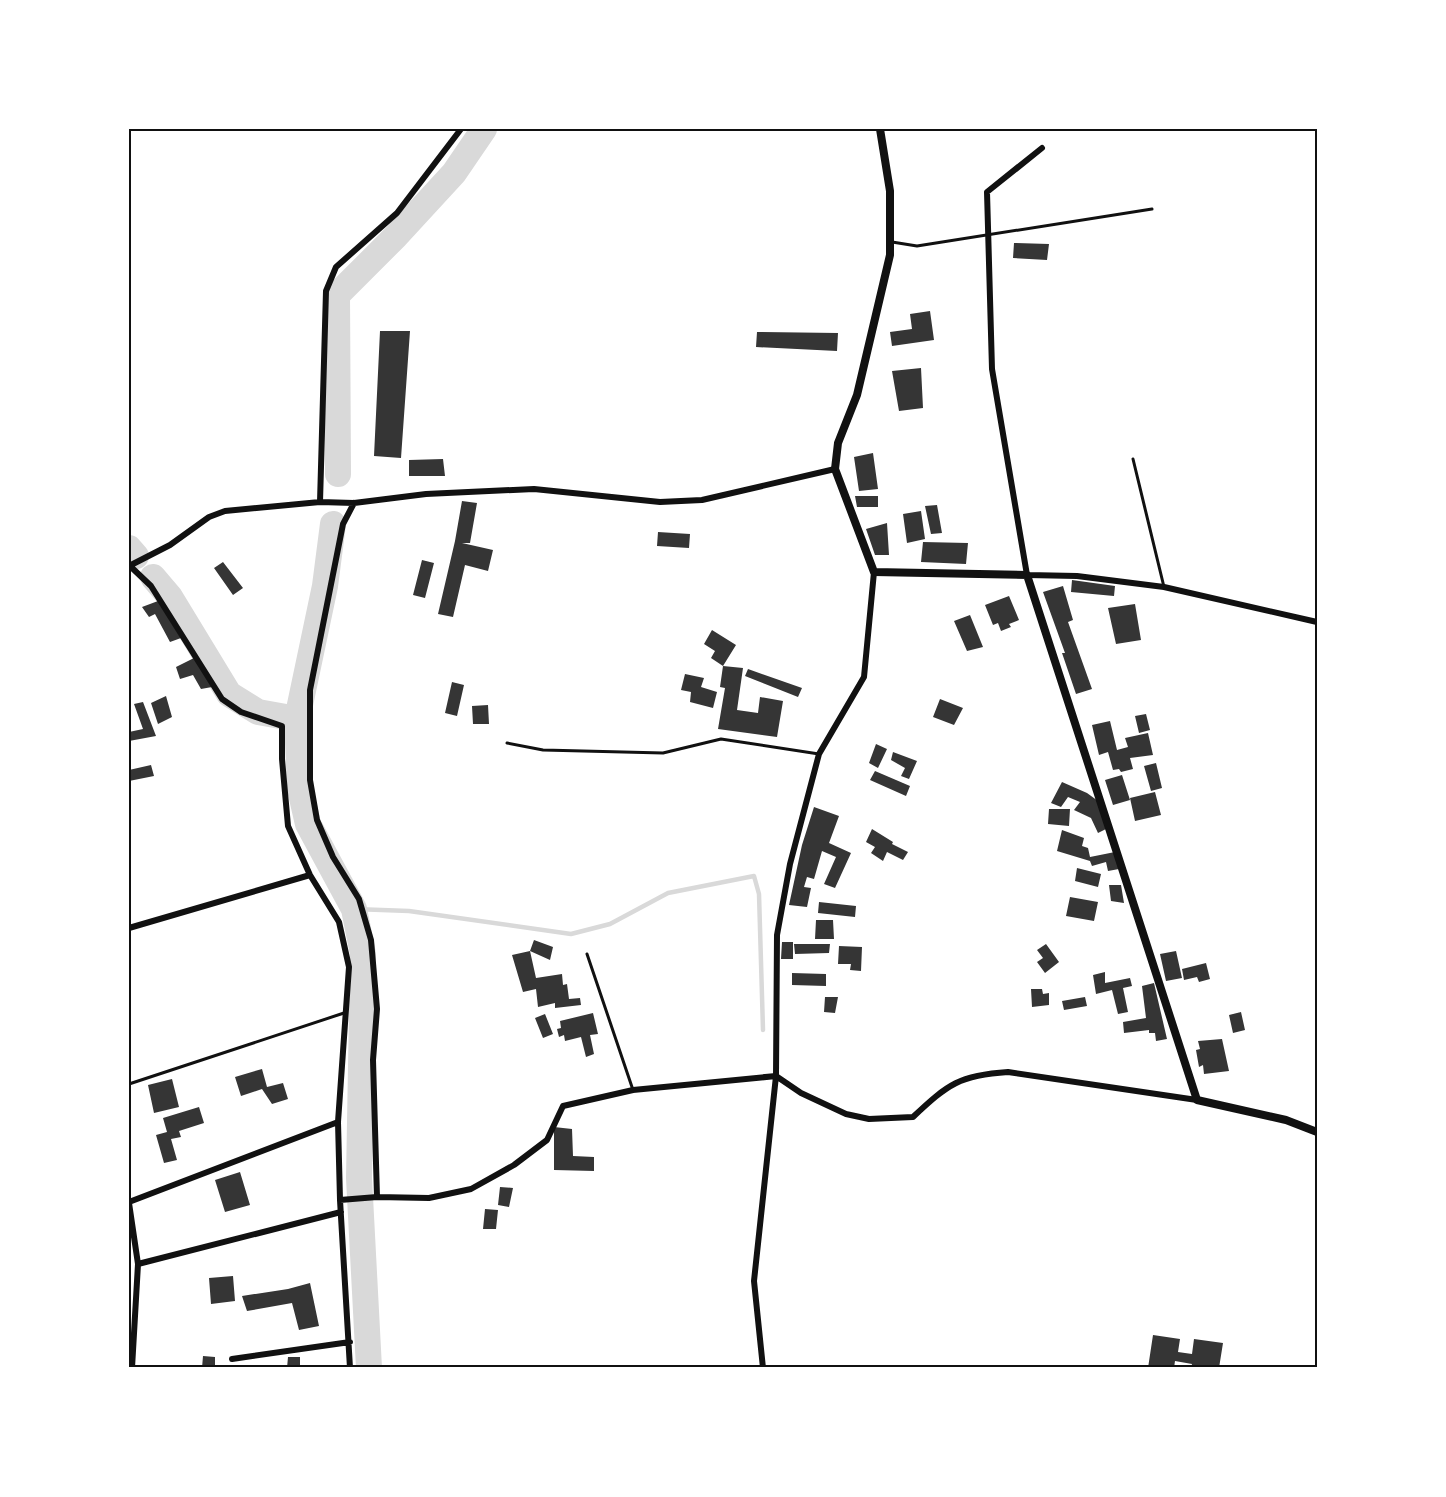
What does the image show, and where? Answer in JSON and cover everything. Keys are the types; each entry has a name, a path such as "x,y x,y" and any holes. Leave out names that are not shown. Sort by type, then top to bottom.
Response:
{"street":[{"path":"320,502 326,291 336,267 397,213 461,129"},
{"path":"763,1368 754,1281 776,1076 777,935 790,864 819,754 864,677 874,572 835,469 838,443 857,395 890,255 890,190 880,129"},
{"path":"1042,148 987,192 992,369 1028,575 1197,1100"},
{"path":"350,1368 338,1122 349,967 339,922 310,875 288,826 282,759 282,726 241,712 222,699 151,586 129,566 170,545 209,517 225,511 320,502 354,503 426,494 534,489 660,502 702,500 835,469"},
{"path":"354,503 343,524 310,690 310,780 317,820 333,857 358,899 371,940 377,1009 373,1060 376,1197"},
{"path":"874,572 1077,576 1164,587 1317,622"},
{"path":"129,928 310,875"},
{"path":"341,1200 376,1197 429,1198 471,1189 514,1165 547,1140 563,1106 633,1090 776,1076 801,1093 846,1114 869,1119 914,1117 936,1096 960,1080 981,1074 1008,1072 1197,1100 1286,1120 1317,1132"},
{"path":"132,1368 138,1264 129,1203 338,1122"},
{"path":"138,1264 341,1212"},
{"path":"232,1359 350,1342"}],"lane":[{"path":"890,242 917,246 1152,209"},
{"path":"1133,459 1164,587"},
{"path":"507,743 543,750 663,753 721,739 819,754"},
{"path":"587,954 633,1090"},
{"path":"129,1084 344,1013"}],"building":[{"path":"1014,243 1049,244 1047,260 1013,258"},
{"path":"930,311 934,340 892,346 890,332 912,329 910,314"},
{"path":"380,331 410,331 401,458 374,456"},
{"path":"757,332 838,333 837,351 756,347"},
{"path":"921,368 923,408 899,411 892,371"},
{"path":"873,453 878,489 859,491 854,457"},
{"path":"443,459 445,476 409,476 409,460"},
{"path":"855,496 878,496 878,507 857,507"},
{"path":"462,501 477,503 470,543 462,543 493,550 488,571 465,565 453,617 438,614"},
{"path":"937,505 942,533 931,534 925,506"},
{"path":"921,511 925,539 907,543 903,514"},
{"path":"887,523 889,555 875,555 866,529"},
{"path":"658,532 690,534 689,548 657,546"},
{"path":"923,542 968,543 966,564 921,562"},
{"path":"422,560 434,563 425,598 413,595"},
{"path":"223,562 243,588 233,595 214,568"},
{"path":"1072,580 1115,586 1114,596 1071,592"},
{"path":"1063,586 1073,620 1068,622 1092,689 1076,694 1062,653 1065,653 1043,592"},
{"path":"1009,596 1019,620 1009,624 1011,627 1001,631 998,623 993,625 985,605"},
{"path":"158,601 181,638 170,642 155,614 149,617 142,607"},
{"path":"1135,604 1141,640 1116,644 1108,608"},
{"path":"970,615 983,647 967,651 954,621"},
{"path":"712,630 736,645 723,666 711,658 715,651 704,644"},
{"path":"194,658 212,687 201,689 193,675 180,679 176,667"},
{"path":"723,666 743,668 737,710 758,713 760,697 783,701 777,737 718,729 725,688 720,687"},
{"path":"748,669 802,688 798,697 745,676"},
{"path":"685,674 704,678 701,687 717,692 713,708 690,702 691,692 681,690"},
{"path":"452,682 464,685 457,716 445,713"},
{"path":"166,696 172,717 158,724 151,703"},
{"path":"940,699 963,708 954,725 933,717"},
{"path":"143,702 156,736 129,741 129,732 143,729 134,704"},
{"path":"488,705 489,724 473,724 472,706"},
{"path":"1146,714 1150,730 1139,733 1135,716"},
{"path":"1110,721 1117,750 1128,747 1125,738 1148,733 1153,755 1130,758 1133,769 1121,772 1119,769 1113,770 1108,752 1099,755 1092,725"},
{"path":"876,744 887,749 878,768 869,763"},
{"path":"893,752 917,761 909,779 901,776 905,768 891,760"},
{"path":"1156,763 1162,788 1151,791 1144,766"},
{"path":"151,765 154,776 129,781 129,770"},
{"path":"875,771 910,786 906,796 870,780"},
{"path":"1122,775 1130,800 1113,805 1105,780"},
{"path":"1062,782 1087,793 1098,801 1108,828 1098,833 1091,818 1074,810 1080,802 1068,797 1061,807 1051,803"},
{"path":"1155,792 1161,815 1135,821 1130,798"},
{"path":"814,807 839,816 829,843 851,853 835,888 824,884 836,857 822,851 814,879 807,877 804,887 811,888 807,907 789,905 802,845"},
{"path":"1049,809 1070,809 1069,826 1048,824"},
{"path":"872,829 893,842 892,844 908,852 903,860 887,852 883,861 871,853 875,847 866,842"},
{"path":"1062,830 1084,838 1082,846 1088,848 1090,857 1115,852 1119,869 1108,871 1106,862 1092,866 1090,861 1057,851"},
{"path":"1077,868 1101,874 1098,887 1075,881"},
{"path":"1109,885 1121,885 1124,903 1111,901"},
{"path":"1070,897 1098,902 1094,921 1066,916"},
{"path":"819,902 856,906 855,917 818,913"},
{"path":"816,920 833,920 834,939 815,939"},
{"path":"534,940 553,947 550,960 530,951"},
{"path":"782,942 793,942 793,959 781,959"},
{"path":"794,944 830,944 829,953 795,954"},
{"path":"1046,944 1059,962 1045,973 1037,962 1043,958 1037,950"},
{"path":"839,946 862,947 861,971 850,970 851,964 838,964"},
{"path":"530,951 536,978 562,974 563,985 567,984 569,999 580,998 581,1005 555,1008 555,1003 538,1007 536,989 523,992 512,955"},
{"path":"1176,951 1182,978 1166,981 1160,954"},
{"path":"1206,963 1210,979 1199,982 1197,977 1184,980 1182,969"},
{"path":"1105,972 1105,983 1130,978 1132,986 1123,988 1128,1012 1118,1014 1112,990 1096,994 1093,975"},
{"path":"792,973 826,974 826,986 792,985"},
{"path":"1154,983 1167,1039 1156,1041 1155,1033 1149,1033 1149,1030 1124,1033 1123,1022 1146,1018 1142,986"},
{"path":"1031,989 1042,989 1043,994 1049,993 1049,1005 1032,1007"},
{"path":"825,997 838,997 835,1013 824,1012"},
{"path":"1085,997 1087,1006 1064,1010 1062,1001"},
{"path":"1241,1012 1245,1030 1233,1033 1229,1015"},
{"path":"593,1013 598,1034 590,1035 594,1054 586,1057 581,1037 565,1041 564,1035 559,1037 557,1029 561,1028 560,1021"},
{"path":"545,1014 553,1034 543,1038 535,1018"},
{"path":"1222,1039 1229,1071 1204,1074 1203,1065 1199,1067 1196,1050 1200,1049 1198,1041"},
{"path":"262,1069 267,1087 283,1083 288,1099 272,1104 262,1089 241,1096 235,1077"},
{"path":"172,1079 179,1107 154,1113 148,1085"},
{"path":"199,1107 204,1123 179,1131 181,1137 171,1139 177,1160 164,1163 156,1135 167,1132 163,1118"},
{"path":"554,1127 572,1129 573,1156 594,1157 594,1171 554,1170"},
{"path":"240,1172 250,1205 225,1212 215,1180"},
{"path":"500,1187 513,1188 509,1207 498,1205"},
{"path":"485,1209 498,1210 496,1229 483,1229"},
{"path":"233,1276 235,1301 211,1304 209,1278"},
{"path":"310,1283 319,1326 299,1330 292,1303 247,1311 242,1296 288,1289"},
{"path":"1153,1335 1180,1339 1178,1352 1192,1354 1194,1339 1223,1343 1219,1368 1191,1368 1192,1364 1175,1361 1174,1368 1148,1368"},
{"path":"203,1356 215,1357 215,1368 202,1368"},
{"path":"288,1357 300,1357 300,1368 287,1368"}],"waterway":[{"path":"338,474 337,295 454,173 484,129"},
{"path":"333,524 325,586 297,719 300,789 308,824 354,909 363,954 359,1178 369,1368"},
{"path":"129,548 136,556"},
{"path":"153,577 170,597 229,694 258,712 297,719"},
{"path":"354,909 409,911 571,934 610,924 668,893 754,876 759,894 763,1030"}]}
